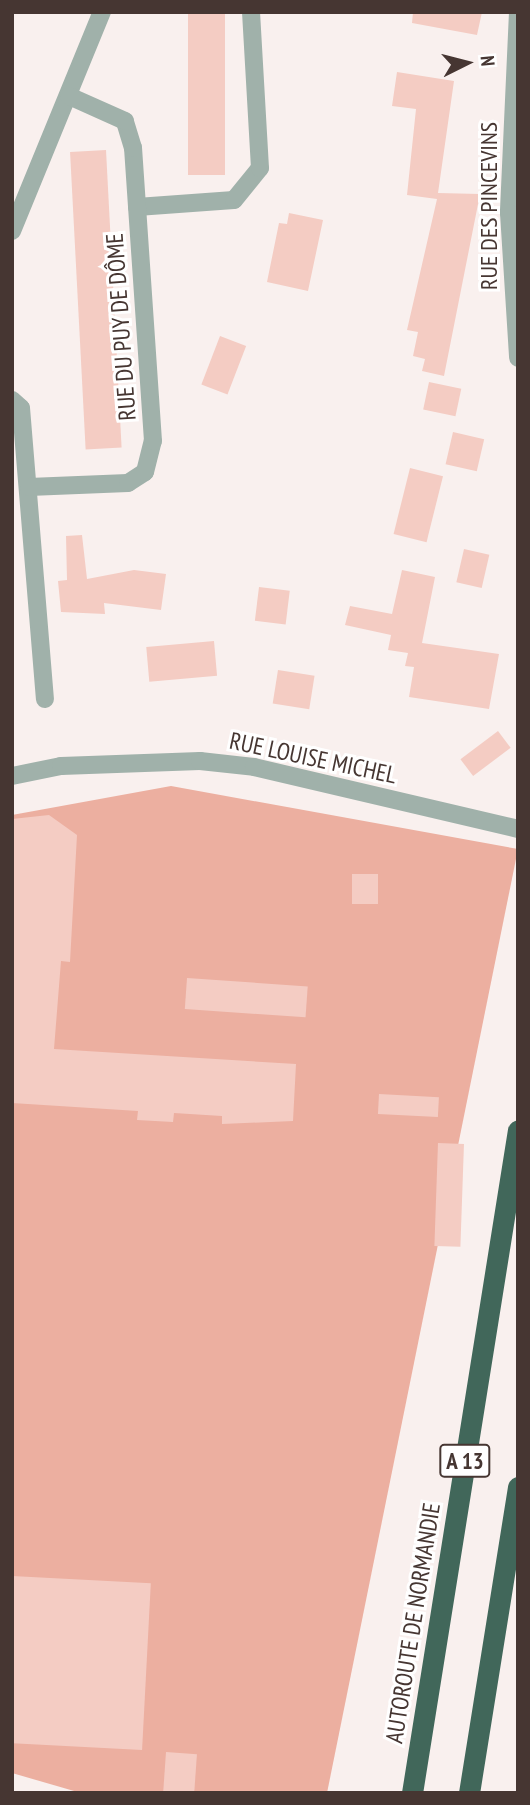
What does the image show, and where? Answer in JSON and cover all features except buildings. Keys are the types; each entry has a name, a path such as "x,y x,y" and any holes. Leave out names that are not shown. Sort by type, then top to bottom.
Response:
{"highway":[{"name":"AUTOROUTE DE NORMANDIE","path":"412,1793 518,1130"},
{"name":"A 13","path":"470,1793 518,1488"}],"street":[{"path":"12,231 102,12"},
{"path":"137,207 234,200 261,168 251,12"},
{"name":"RUE DES PINCEVINS","path":"518,12 509,213 518,358"},
{"name":"RUE DU PUY DE DÔME","path":"29,487 128,484 151,459 137,207 125,121 69,96"},
{"path":"12,400 21,408 45,699"},
{"name":"RUE LOUISE MICHEL","path":"12,776 61,766 200,761 254,767 518,830"}],"shaded area":[{"path":"171,786 518,849 327,1793 81,1793 12,1773 12,815"}]}
